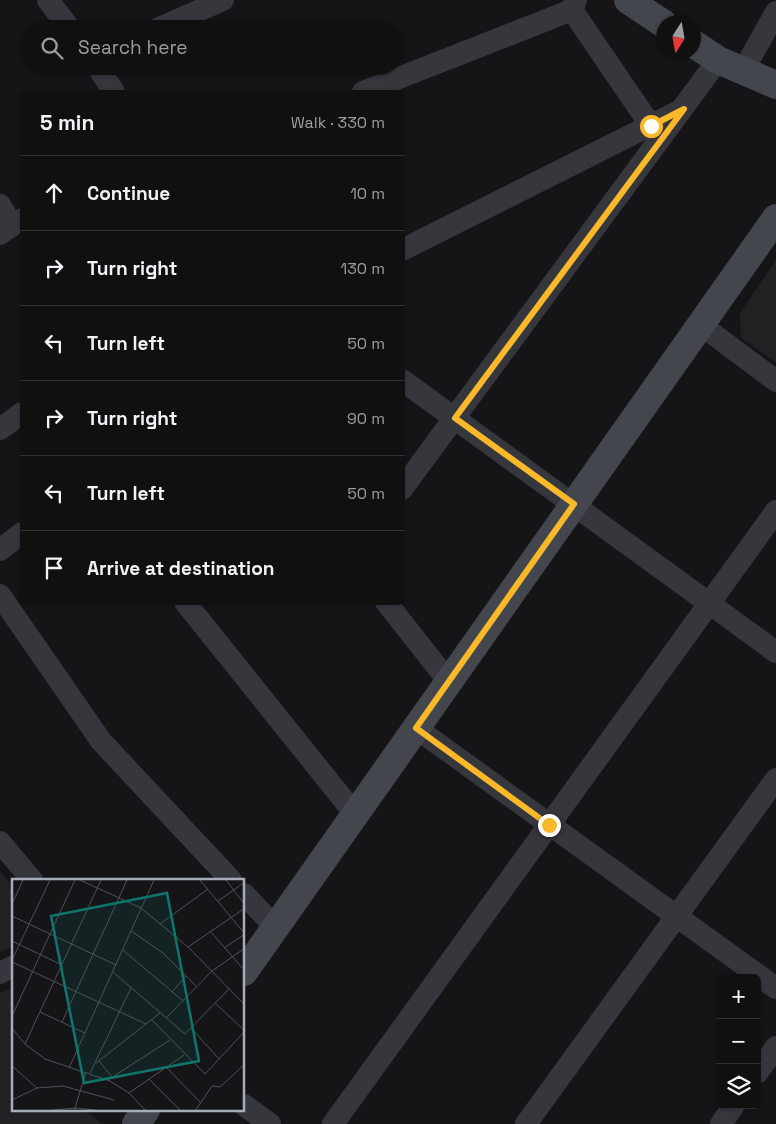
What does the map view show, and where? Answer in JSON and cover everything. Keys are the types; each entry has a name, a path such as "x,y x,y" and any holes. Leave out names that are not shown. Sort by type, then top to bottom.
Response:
{"street":[{"path":"48,0 63,20"},
{"path":"177,20 221,0"},
{"path":"628,0 656,19"},
{"path":"405,74 574,5 651,126"},
{"path":"743,71 776,12"},
{"path":"701,49 718,60 776,85"},
{"path":"405,485 684,109 718,60"},
{"path":"103,75 113,90"},
{"path":"367,90 403,75"},
{"path":"405,249 684,109"},
{"path":"0,205 12,226"},
{"path":"245,971 776,218"},
{"path":"701,325 776,382"},
{"path":"405,382 776,652"},
{"path":"0,429 20,414"},
{"path":"333,1124 776,511"},
{"path":"0,550 20,535"},
{"path":"0,595 101,741 230,879"},
{"path":"188,605 355,814"},
{"path":"388,605 448,682"},
{"path":"416,728 776,988"},
{"path":"526,1124 677,916 773,791"},
{"path":"0,842 31,879"},
{"path":"245,895 275,928"},
{"path":"0,973 12,967"},
{"path":"761,1068 776,1047"},
{"path":"245,1105 270,1124"},
{"path":"720,1124 731,1109"},
{"path":"136,1124 145,1112"}],"shaded area":[{"path":"776,260 776,362 741,338 740,313"},
{"path":"0,871 12,886 12,947 0,952"},
{"path":"12,988 12,1112 86,1112 103,1124 0,1124 0,993"}],"route":[{"path":"549,825 416,728 574,504 455,418 684,109 651,126"}]}
